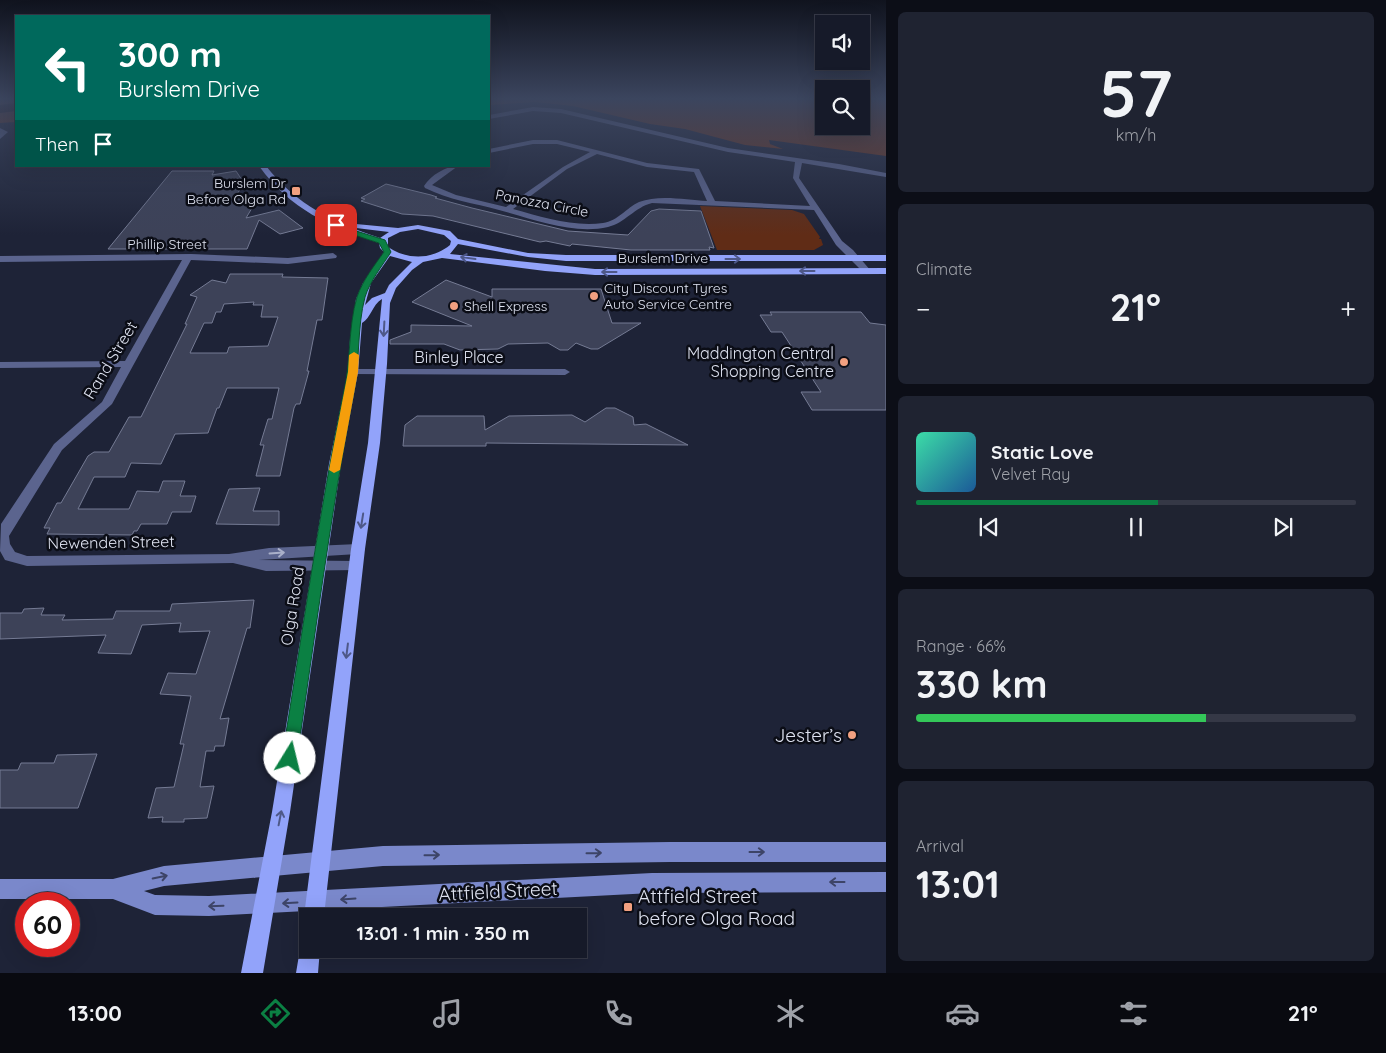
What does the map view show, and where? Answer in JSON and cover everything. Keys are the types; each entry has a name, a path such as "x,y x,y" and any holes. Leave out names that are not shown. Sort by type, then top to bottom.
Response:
{"main road":[{"name":"Burslem Drive","path":"263,167 280,190 306,210 351,232 383,242"},
{"name":"Burslem Drive","path":"306,210 329,216 350,225 398,230 418,227 439,230 447,232 455,241 528,255 574,258 886,258"},
{"path":"388,252 383,245 385,237 398,230"},
{"path":"442,255 450,251 455,241"},
{"path":"475,246 487,252 495,263"},
{"name":"Burslem Drive","path":"388,252 402,257 421,259 442,255 495,263 596,272 886,271"},
{"name":"Olga Road","path":"252,973 323,550 335,464 353,372 355,339 361,298 367,283 388,252"},
{"path":"528,255 551,261 621,264 634,267 636,272"},
{"path":"315,908 358,549 373,451 382,372 385,303 392,287 403,274 421,259"},
{"path":"355,339 371,302 382,295 389,295"},
{"path":"308,973 309,958"}],"street":[{"path":"490,151 527,144"},
{"path":"561,144 647,165 697,170 712,203"},
{"path":"704,144 728,150 886,175"},
{"path":"507,210 565,168 596,152"},
{"path":"799,160 796,178 840,243 867,271"},
{"name":"Panozza Circle","path":"453,167 431,180 428,186 450,196 571,224 606,225 617,221 643,202 816,208"},
{"path":"840,243 841,252 855,271"},
{"name":"Phillip Street","path":"0,259 188,257 288,261 333,256"},
{"name":"Rand Street","path":"1,545 6,527 58,447 72,432 92,418 106,404 188,257"},
{"path":"0,365 127,364"},
{"name":"Binley Place","path":"353,372 565,372"},
{"name":"Newenden Street","path":"1,545 10,556 27,561 229,558 269,553 358,549"},
{"name":"Newenden Street","path":"229,558 266,566 356,566"},
{"name":"Attfield Street","path":"0,890 113,889 164,876 321,860 383,856 670,852 886,852"},
{"name":"Attfield Street","path":"328,908 652,883 886,882"},
{"name":"Attfield Street","path":"113,889 155,905 264,904 305,908"}],"shaded area":[{"path":"743,144 771,144 783,149 745,145"},
{"path":"801,144 886,144 886,156"},
{"path":"700,206 792,210 804,214 820,237 819,239 821,239 823,245 814,250 717,250"}],"building":[{"path":"172,171 214,171 212,175 236,171 244,183 236,196 250,197 247,203 255,203 246,218 279,210 303,228 280,234 259,220 247,249 108,249"},
{"path":"386,184 431,195 437,197 435,198 472,208 568,231 628,235 651,211 659,209 701,211 714,248 709,247 710,250 631,250 572,244 570,246 546,241 540,242 433,216 402,214 361,201 365,199 361,198"},
{"path":"230,274 283,274 282,277 328,278 322,320 317,320 307,371 309,371 300,404 296,404 294,408 280,476 256,476 264,445 260,445 268,419 272,419 279,388 227,388 208,433 175,434 161,464 131,463 125,477 94,477 78,509 129,509 137,491 159,492 163,481 185,481 180,496 196,496 191,512 172,512 167,524 141,524 132,535 47,534 50,528 44,528 57,503 61,503 88,456 94,452 109,452 129,417 141,417 187,324 185,324 197,297 190,295 212,280 226,283","holes":["254,302 253,305 263,305 261,317 278,317 268,346 229,347 227,353 190,353 204,323 212,323 216,312 221,312 224,304"]},
{"path":"446,280 492,297 492,289 601,289 612,323 641,323 598,349 591,349 576,343 568,350 560,350 548,343 508,344 498,349 460,350 444,344 390,344 390,340 411,332 411,325 472,326 412,302"},
{"name":"Maddington Central Shopping Centre","path":"770,312 861,312 870,323 886,325 886,410 812,410 801,392 821,392 782,332 771,332 760,315 772,315"},
{"path":"606,408 615,408 633,417 634,425 646,424 688,445 486,443 486,446 403,446 405,425 417,416 484,416 485,430 509,416 572,415 585,422"},
{"path":"260,488 253,511 279,511 279,525 216,524 229,489"},
{"path":"254,600 250,628 247,628 220,719 229,718 224,746 215,746 214,751 206,751 200,787 214,786 207,818 184,819 184,822 162,822 163,817 148,818 156,788 174,787 184,744 180,744 191,696 160,694 168,673 196,674 210,631 179,632 181,623 142,625 131,654 98,653 106,635 0,639 0,613 22,613 24,609 44,608 41,615 65,615 62,620 113,619 116,611 170,611 172,604"},
{"path":"97,754 78,808 0,808 0,770 18,770 21,763 54,763 57,755"}],"slow traffic":[{"path":"334,470 353,372 354,355"}],"place":[{"name":"Burslem Dr Before Olga Rd","path":"296,191"},
{"name":"City Discount Tyres Auto Service Centre","path":"594,296"},
{"name":"Shell Express","path":"454,306"},
{"name":"Maddington Central Shopping Centre","path":"844,362"},
{"name":"Jester’s","path":"852,735"},
{"name":"Attfield Street before Olga Road","path":"628,907"}],"route":[{"path":"290,758 335,464 353,372 355,339 361,298 367,283 388,252 384,248 383,242 336,225"}]}
